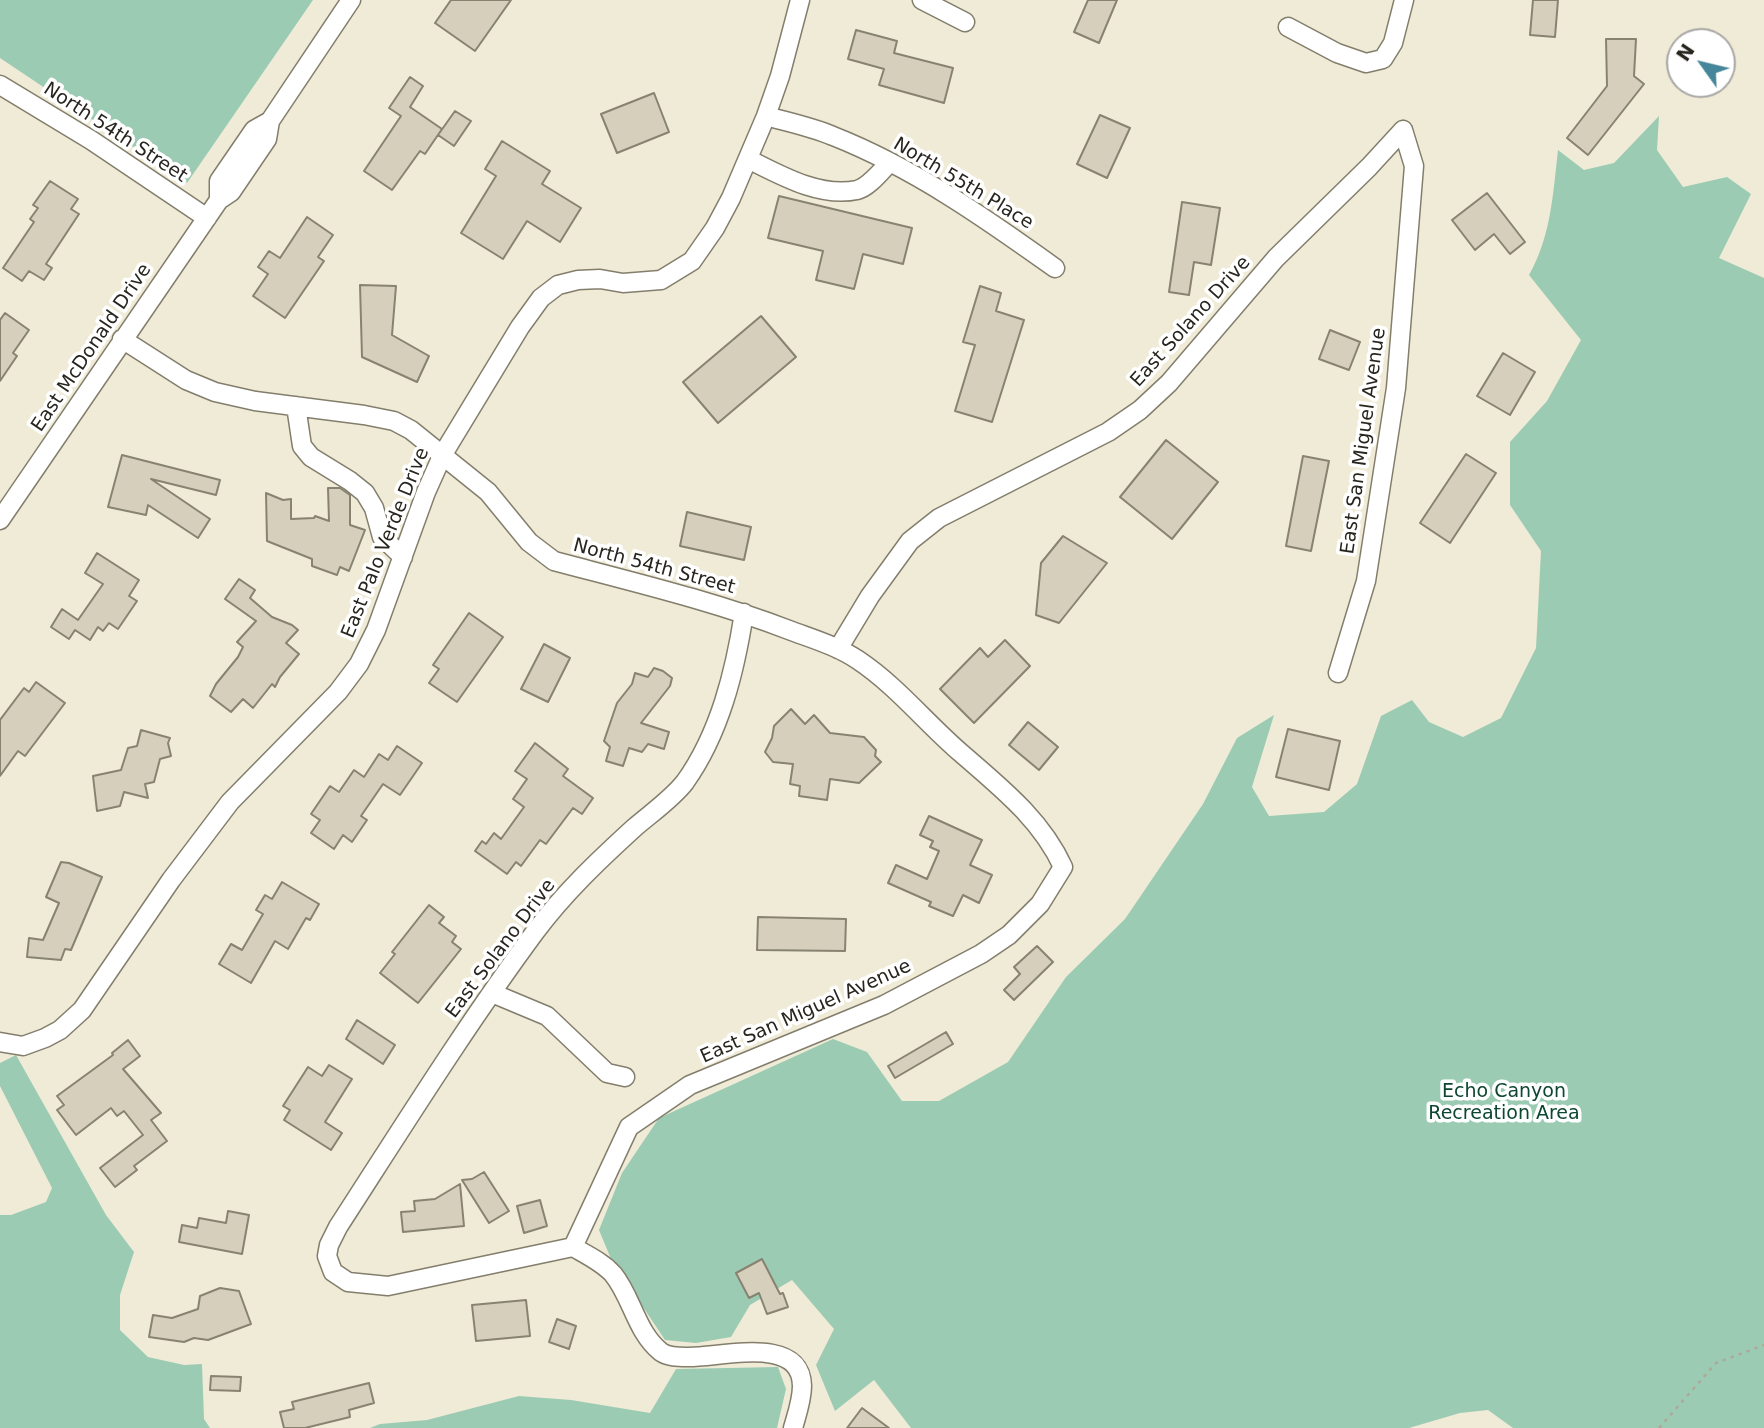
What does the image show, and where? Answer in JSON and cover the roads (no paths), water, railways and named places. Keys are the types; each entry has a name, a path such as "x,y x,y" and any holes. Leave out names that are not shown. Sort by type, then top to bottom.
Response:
{"street":[{"name":"East McDonald Drive","path":"0,520 219,200 219,181 254,131 270,121 351,0"},
{"name":"East Palo Verde Drive","path":"5,1044 23,1046 45,1038 60,1030 82,1010 163,891 230,802 338,692 359,664 376,630 443,454 520,327 541,298 558,285 578,280 600,279 623,283 661,280 692,261 715,228 766,116 780,76 800,0"},
{"path":"922,0 965,22"},
{"path":"1288,27 1337,53 1366,63 1383,59 1393,43 1404,0"},
{"name":"North 54th Street","path":"0,85 91,140 207,218"},
{"name":"North 55th Place","path":"766,116 832,135 890,162 976,212 1055,268"},
{"name":"East Solano Drive","path":"838,649 870,596 910,541 939,518 1108,432 1140,410 1169,383 1276,258 1403,130"},
{"name":"East San Miguel Avenue","path":"1338,673 1366,581 1396,388 1414,166 1403,130"},
{"path":"748,159 778,174 822,190 858,190 890,162"},
{"name":"North 54th Street","path":"122,339 186,380 215,392 255,401 394,421 443,454 488,492 529,542 554,561 744,613 838,649 890,685 952,746 1019,804 1053,845 1063,867"},
{"path":"296,406 302,446 311,457 365,493 374,509 382,537 403,557"},
{"name":"East Solano Drive","path":"573,1247 388,1286 348,1282 333,1272 327,1256 329,1245 445,1061 537,930 587,871 683,784 704,752 726,696 738,654 744,613"},
{"name":"East San Miguel Avenue","path":"573,1247 629,1126 690,1085 884,1005 981,954 1009,935 1040,904 1063,867"},
{"path":"492,993 547,1016 607,1073 625,1077"},
{"path":"573,1247 600,1262 614,1275 642,1329 659,1350 666,1354 695,1357 772,1352 791,1359 798,1367 802,1384 793,1428"}],"park label":[{"name":"Echo Canyon Recreation Area","path":"1504,1103"}]}
